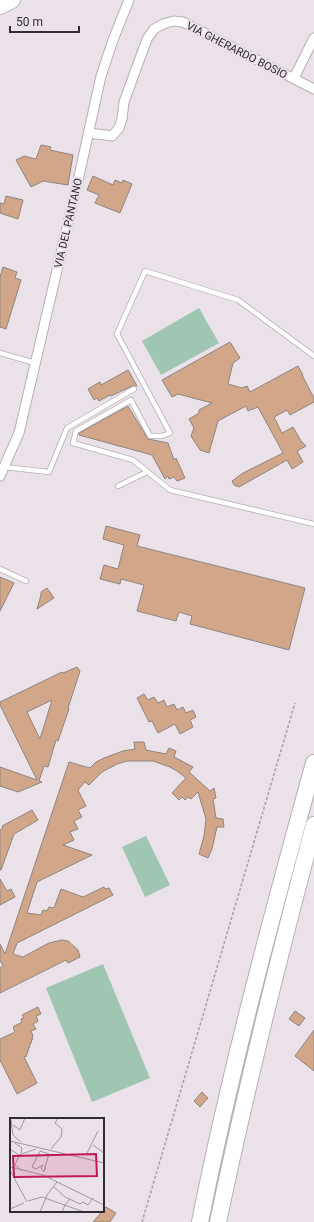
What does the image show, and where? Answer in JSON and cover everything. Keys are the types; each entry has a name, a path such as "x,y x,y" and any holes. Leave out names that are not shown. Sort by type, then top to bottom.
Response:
{"highway":[{"path":"0,6 12,0"},
{"path":"200,1222 261,959 314,763"},
{"path":"218,1222 275,972 314,825"}],"street":[{"name":"VIA DEL PANTANO","path":"2,472 19,433 101,76 113,40 129,2"},
{"name":"VIA GHERARDO BOSIO","path":"89,133 112,136 122,119 124,102 147,39 154,29 163,24 174,21 183,22 314,89"},
{"path":"294,78 314,38"}],"lane":[{"path":"314,356 238,300 145,271 117,334 170,433 162,436 150,436 131,400 76,431 73,443 133,460 170,490 314,524"},
{"path":"0,353 35,363"},
{"path":"2,472 49,472 67,428 134,389"},
{"path":"118,486 147,472"},
{"path":"0,569 26,581"}],"path":[{"path":"142,1222 295,703"}],"green space":[{"path":"199,308 219,343 161,375 142,341"},
{"path":"146,836 170,885 145,897 122,847"},
{"path":"103,964 150,1078 92,1102 46,988"}],"building":[{"path":"41,145 51,147 50,150 73,155 68,185 43,181 31,187 16,160 24,156 36,159"},
{"path":"93,176 113,185 115,180 122,183 123,180 132,184 120,213 95,203 99,195 87,190"},
{"path":"6,196 23,200 18,219 0,213 0,203 4,204"},
{"path":"3,267 17,272 15,278 21,280 6,329 0,327 0,277"},
{"path":"230,342 240,358 233,363 228,384 242,388 247,386 250,392 298,366 314,398 314,402 290,415 287,410 274,417 282,433 293,427 301,441 306,446 297,451 303,462 292,469 287,460 239,487 234,485 232,481 243,473 283,453 258,407 248,411 246,406 218,421 209,453 200,450 191,436 194,428 189,419 199,413 199,410 212,403 178,394 172,397 162,380"},
{"path":"128,370 137,386 132,386 99,401 97,398 94,400 88,389 100,382 101,385"},
{"path":"128,406 148,439 168,443 174,460 176,458 185,478 177,481 174,477 169,479 168,476 165,479 152,455 79,435 79,433"},
{"path":"106,526 140,535 137,546 305,588 289,650 190,624 192,616 179,612 176,621 137,611 144,585 121,579 120,584 100,579 104,565 118,569 124,545 103,539"},
{"path":"0,577 14,583 0,611"},
{"path":"47,588 54,598 37,609 41,592"},
{"path":"77,667 80,671 58,741 56,740 48,767 44,766 39,781 42,782 18,792 0,786 0,767 37,780 0,705 0,702 62,672 63,673","holes":["52,700 40,739 27,712"]},
{"path":"144,694 148,700 154,697 158,703 164,700 167,707 174,704 177,710 183,707 186,713 193,710 196,717 190,720 193,727 180,734 175,724 158,733 152,721 149,722 137,698"},
{"path":"134,742 144,742 146,750 166,754 169,748 176,751 174,757 193,767 189,772 210,791 214,788 216,798 213,799 216,818 223,819 224,827 217,827 212,849 208,858 199,854 204,836 206,819 198,792 191,799 188,797 185,800 182,797 179,800 172,793 186,778 177,771 153,761 127,761 117,764 102,772 89,785 85,782 78,790 86,806 78,810 82,817 74,821 78,829 70,832 74,840 63,845 92,855 37,882 27,913 41,915 43,910 47,911 49,907 54,908 61,889 83,897 104,887 105,889 109,888 113,895 17,943 13,954 23,957 49,943 62,940 68,941 78,950 80,957 68,963 66,960 0,993 0,968 3,966 0,960 0,944 5,954 69,762 90,768 96,762 104,758 123,751 135,749"},
{"path":"32,810 38,820 14,834 0,870 0,830 3,828 2,826"},
{"path":"0,879 7,891 11,889 15,897 0,905"},
{"path":"38,1007 41,1014 36,1016 38,1021 33,1024 36,1029 31,1031 33,1039 29,1045 29,1050 27,1051 28,1053 26,1054 27,1056 24,1057 37,1083 17,1094 0,1060 0,1039 15,1032 13,1027 22,1022 21,1019 24,1018 22,1015"},
{"path":"295,1011 305,1018 299,1026 289,1019"},
{"path":"314,1030 314,1071 295,1056"},
{"path":"202,1092 208,1098 200,1107 194,1101"},
{"path":"106,1207 116,1213 110,1222 93,1222 102,1212 104,1212"}]}
